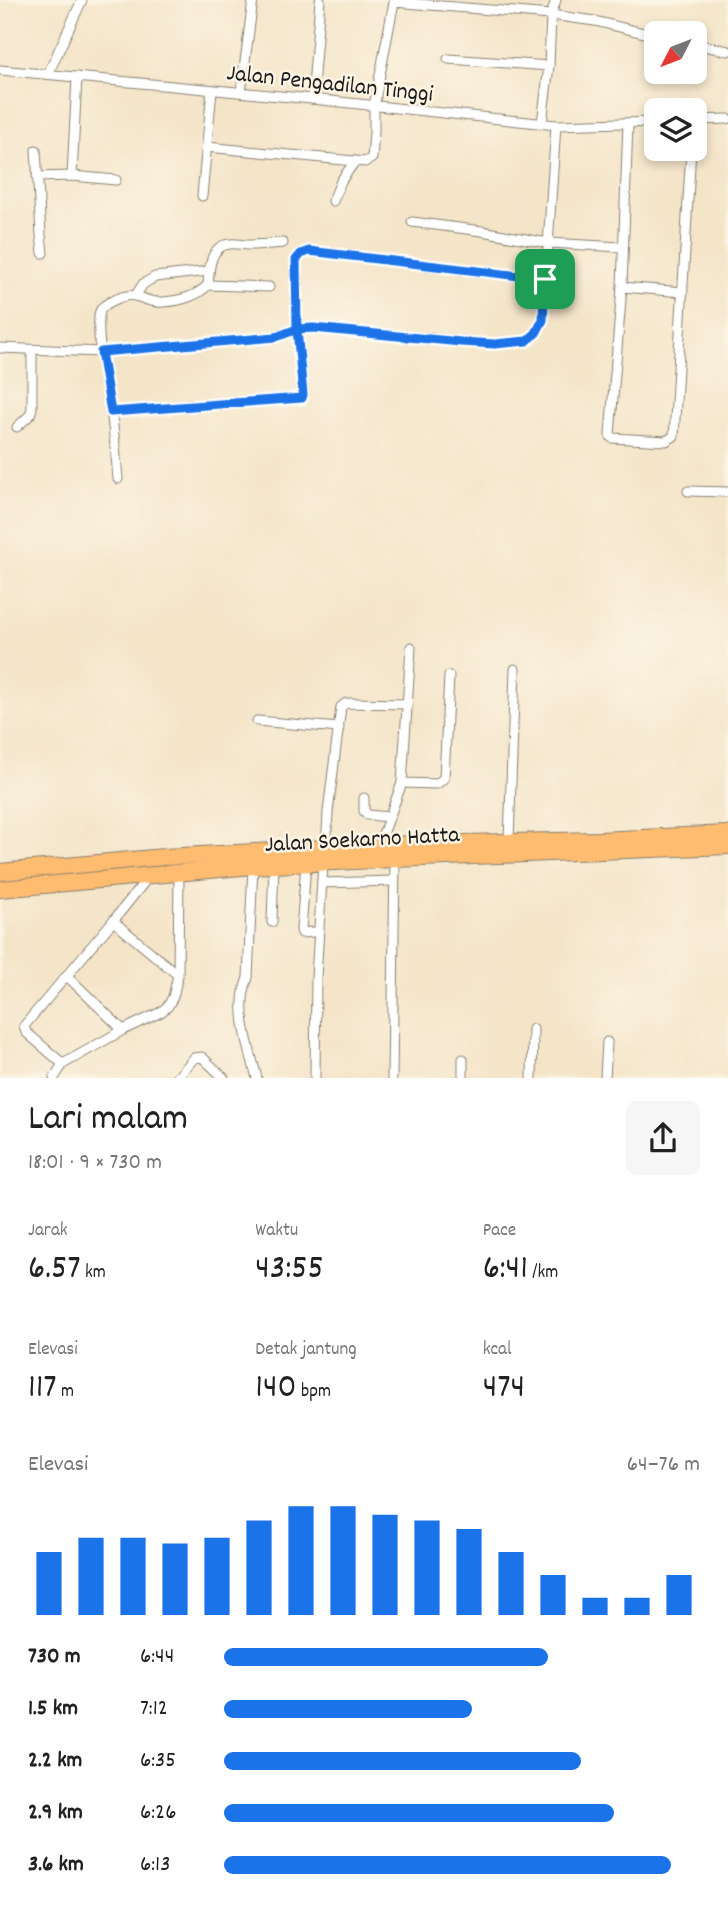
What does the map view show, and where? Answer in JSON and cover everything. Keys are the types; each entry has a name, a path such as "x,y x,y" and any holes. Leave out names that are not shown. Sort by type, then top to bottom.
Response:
{"highway":[{"name":"Jalan Soekarno Hatta","path":"0,872 164,857 324,856 395,859 634,844 728,834"},
{"name":"Jalan Soekarno Hatta","path":"0,888 253,866 306,864 324,856 379,845 509,841 596,845"},
{"name":"Jalan Soekarno Hatta","path":"634,844 659,849 728,846"}],"street":[{"path":"48,74 82,0"},
{"path":"241,92 253,0"},
{"path":"312,99 320,0"},
{"path":"542,123 549,66 551,15 556,0"},
{"path":"207,147 365,162 372,158 374,106 394,1 551,15 595,21 644,33"},
{"path":"707,47 728,51"},
{"path":"448,59 549,66"},
{"name":"Jalan Pengadilan Tinggi","path":"0,70 556,125 644,122"},
{"path":"72,176 77,77"},
{"path":"202,196 212,89"},
{"path":"707,120 728,119"},
{"path":"628,123 622,287 610,435 612,438 666,441 674,436 690,161"},
{"path":"0,348 101,352 276,337 297,329 313,328 483,343 527,341 536,333 543,320 556,125"},
{"path":"36,150 43,253"},
{"path":"333,201 341,181 355,161"},
{"path":"37,177 72,176 117,180"},
{"path":"412,222 548,243 622,247"},
{"path":"208,285 212,257 222,246 282,243"},
{"path":"111,412 299,399 303,395 297,329 296,260 309,251 545,279"},
{"path":"136,295 143,284 155,276 209,271"},
{"path":"118,479 99,332 99,313 102,307 125,295 136,295 155,302 188,298 208,285 269,287"},
{"path":"622,287 684,292"},
{"path":"17,427 30,415 32,408 32,349"},
{"path":"688,491 728,492"},
{"path":"379,845 402,783 411,647"},
{"path":"509,841 515,669"},
{"path":"402,783 437,784 444,778 449,676"},
{"path":"315,1077 316,978 322,883 341,707 346,703 408,704"},
{"path":"257,721 339,728"},
{"path":"364,798 364,811 368,815 389,817"},
{"path":"392,1077 395,859"},
{"path":"306,864 301,930 302,933 313,932"},
{"path":"272,922 274,865"},
{"path":"253,866 248,978 242,995 245,1024 257,1077"},
{"path":"54,1077 63,1064 168,1006 178,975 179,872"},
{"path":"63,1064 26,1032 24,1026 150,876"},
{"path":"322,883 394,881"},
{"path":"113,922 178,975"},
{"path":"67,976 123,1030"},
{"path":"532,1077 533,1029"},
{"path":"605,1077 607,1042"},
{"path":"177,1077 198,1057 224,1077"},
{"path":"463,1059 463,1077"}],"route":[{"path":"545,279 309,251 296,260 297,329 302,398 111,412 101,352 276,337 297,329 313,328 461,342 495,344 527,341 536,333 543,320 545,279"}]}
